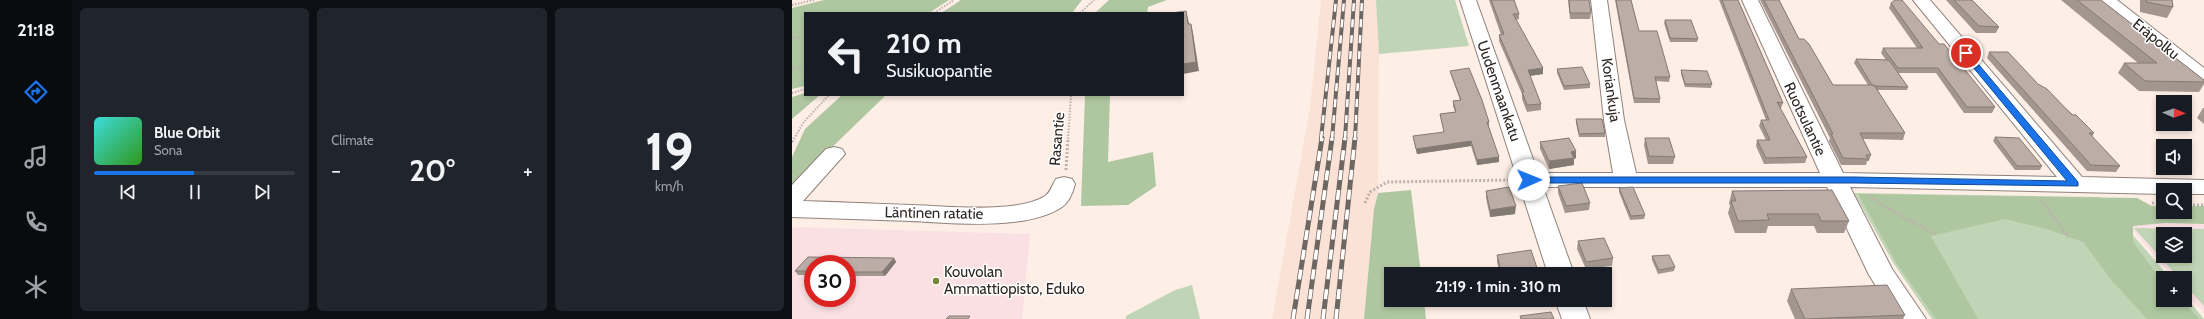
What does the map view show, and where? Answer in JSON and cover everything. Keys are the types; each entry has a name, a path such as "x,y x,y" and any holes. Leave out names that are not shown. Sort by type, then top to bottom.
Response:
{"street":[{"name":"Uudenmaankatu","path":"1468,0 1559,267"},
{"name":"Koriankuja","path":"1599,0 1614,120 1626,179"},
{"name":"Ruotsulantie","path":"1750,0 1834,180 1882,275 1912,319"},
{"path":"1921,0 2075,184"},
{"name":"Eräpolku","path":"2107,0 2204,77"},
{"path":"792,199 834,154"},
{"path":"1529,180 1834,180 2204,187"},
{"name":"Läntinen ratatie","path":"792,209 968,215 1009,213 1031,210 1052,203 1062,194 1064,184"},
{"path":"1572,307 1576,319"}],"path":[{"path":"792,4 814,0"},
{"path":"936,12 954,0"},
{"path":"1081,12 1094,0"},
{"path":"792,38 804,37"},
{"path":"792,67 804,70"},
{"path":"792,93 804,89"},
{"path":"792,142 802,123 828,96"},
{"name":"Rasantie","path":"1064,184 1071,125 1071,96"},
{"path":"1365,203 1370,192 1387,182 1529,180"},
{"path":"1865,194 1883,208 1920,225 1935,234"},
{"path":"2040,198 2068,236"},
{"path":"2192,205 2204,205"}],"shaded area":[{"path":"1321,0 1376,0 1379,54 1378,193 1374,209 1364,319 1272,319 1310,108"},
{"path":"2112,206 2156,211 2156,219 2192,219 2192,211 2204,208 2204,313 2192,299 2192,271 2168,271 2161,263 2192,263 2192,227 2156,227 2156,257"},
{"name":"Kouvolan Ammattiopisto, Eduko","path":"794,227 1030,234 1022,319 792,319 792,229"}],"green space":[{"path":"824,0 949,0 931,12 804,12 804,86 792,89 792,8"},
{"path":"961,0 1082,0 1073,12 943,12"},
{"path":"1109,0 1167,0 1148,7 1147,12 1096,12"},
{"path":"1376,0 1455,0 1469,46 1379,54"},
{"path":"804,93 804,96 819,96 792,119 792,97"},
{"path":"841,96 885,96 792,186 792,157 805,129"},
{"path":"1085,96 1110,96 1108,162 1153,152 1156,186 1128,205 1081,206"},
{"path":"1411,190 1420,267 1384,267 1384,307 1425,307 1426,319 1364,319 1374,209 1378,193"},
{"path":"1854,193 2100,197 2164,271 2156,271 2156,307 2192,307 2192,304 2204,319 1932,319 1894,264"},
{"path":"1858,194 2137,198 2152,206 2156,206 2156,219 2192,219 2192,206 2204,206 2204,224 2165,223 2133,226 2133,242 2156,273 2156,307 2188,307 2200,319 2147,319 2113,282 2083,242 2047,229 2005,219 1931,236 1978,319 1936,319 1897,264"},
{"path":"2134,228 2156,228 2156,252"},
{"path":"2192,229 2204,229 2204,306 2192,293 2192,271 2173,271 2166,263 2192,263"},
{"path":"1192,285 1200,319 1126,319 1126,316 1175,290"}],"building":[{"path":"1491,0 1514,0 1519,14 1513,14 1543,68 1528,70 1541,104 1527,105 1522,92 1524,92 1499,35 1504,34"},
{"path":"1569,0 1589,0 1591,13 1570,13"},
{"path":"1616,0 1631,0 1639,31 1657,31 1670,77 1655,77 1660,99 1634,98"},
{"path":"1722,0 1738,0 1783,103 1777,102 1807,157 1766,158 1757,140 1770,140 1761,120 1769,120"},
{"path":"1764,0 1779,0 1799,39 1804,39 1809,44 1833,85 1874,85 1905,133 1860,133 1871,155 1866,155 1868,159 1843,158 1831,134 1833,134"},
{"path":"1895,0 1902,0 1939,44 1944,44 1995,107 1967,107 1938,68 1898,68 1883,48 1923,48 1891,3"},
{"path":"1954,0 1972,0 1999,27 1979,26"},
{"path":"2077,0 2101,0 2204,80 2204,82 2145,81 2124,63 2157,63"},
{"path":"2146,0 2172,0 2173,7 2146,2"},
{"path":"1186,11 1188,24 1191,24 1196,62 1184,64 1184,12 1178,12"},
{"path":"1665,20 1691,20 1698,39 1670,38"},
{"path":"1989,52 2008,52 2038,84 2047,89 2072,115 2076,115 2094,133 2089,133 2120,166 2091,165"},
{"path":"1856,59 1889,60 1908,87 1872,85"},
{"path":"1582,67 1590,84 1564,86 1557,69"},
{"path":"1469,68 1482,100 1489,122 1487,122 1499,157 1477,160 1471,141 1416,149 1413,136 1444,132 1440,114 1456,112 1453,101 1461,100 1450,71"},
{"path":"1681,70 1707,71 1712,84 1685,84"},
{"path":"1576,119 1602,119 1605,133 1579,134"},
{"path":"1995,137 2019,138 2042,166 2017,166"},
{"path":"1569,138 1576,151 1571,152 1574,158 1549,161 1540,142"},
{"path":"1645,138 1669,138 1675,157 1649,156"},
{"path":"1582,183 1590,203 1566,206 1558,186"},
{"path":"1509,187 1516,206 1490,210 1486,191"},
{"path":"1633,187 1645,215 1631,216 1619,188"},
{"path":"1832,190 1849,221 1821,221 1818,214 1767,214 1769,220 1738,221 1731,201 1736,201 1732,191"},
{"path":"1604,238 1613,258 1586,262 1578,241"},
{"path":"1531,250 1537,267 1500,267 1497,255"},
{"path":"1669,255 1675,267 1659,270 1652,256"},
{"path":"856,258 894,258 882,272 856,272"},
{"path":"804,261 804,271 795,271"},
{"path":"1887,285 1905,315 1805,319 1791,289"},
{"path":"1551,312 1554,319 1521,319 1520,316"},
{"path":"949,316 970,316 968,319 946,319"}],"railway":[{"path":"1321,139 1336,0"},
{"path":"1332,139 1344,0"},
{"path":"1345,139 1354,0"},
{"path":"1355,139 1362,0"},
{"path":"1293,319 1322,138"},
{"path":"1307,319 1332,138"},
{"path":"1323,319 1345,138"},
{"path":"1336,319 1355,138"}],"place":[{"name":"Kouvolan Ammattiopisto, Eduko","path":"936,281"}],"route":[{"path":"1529,180 1854,180 2075,184 1966,53"}]}
